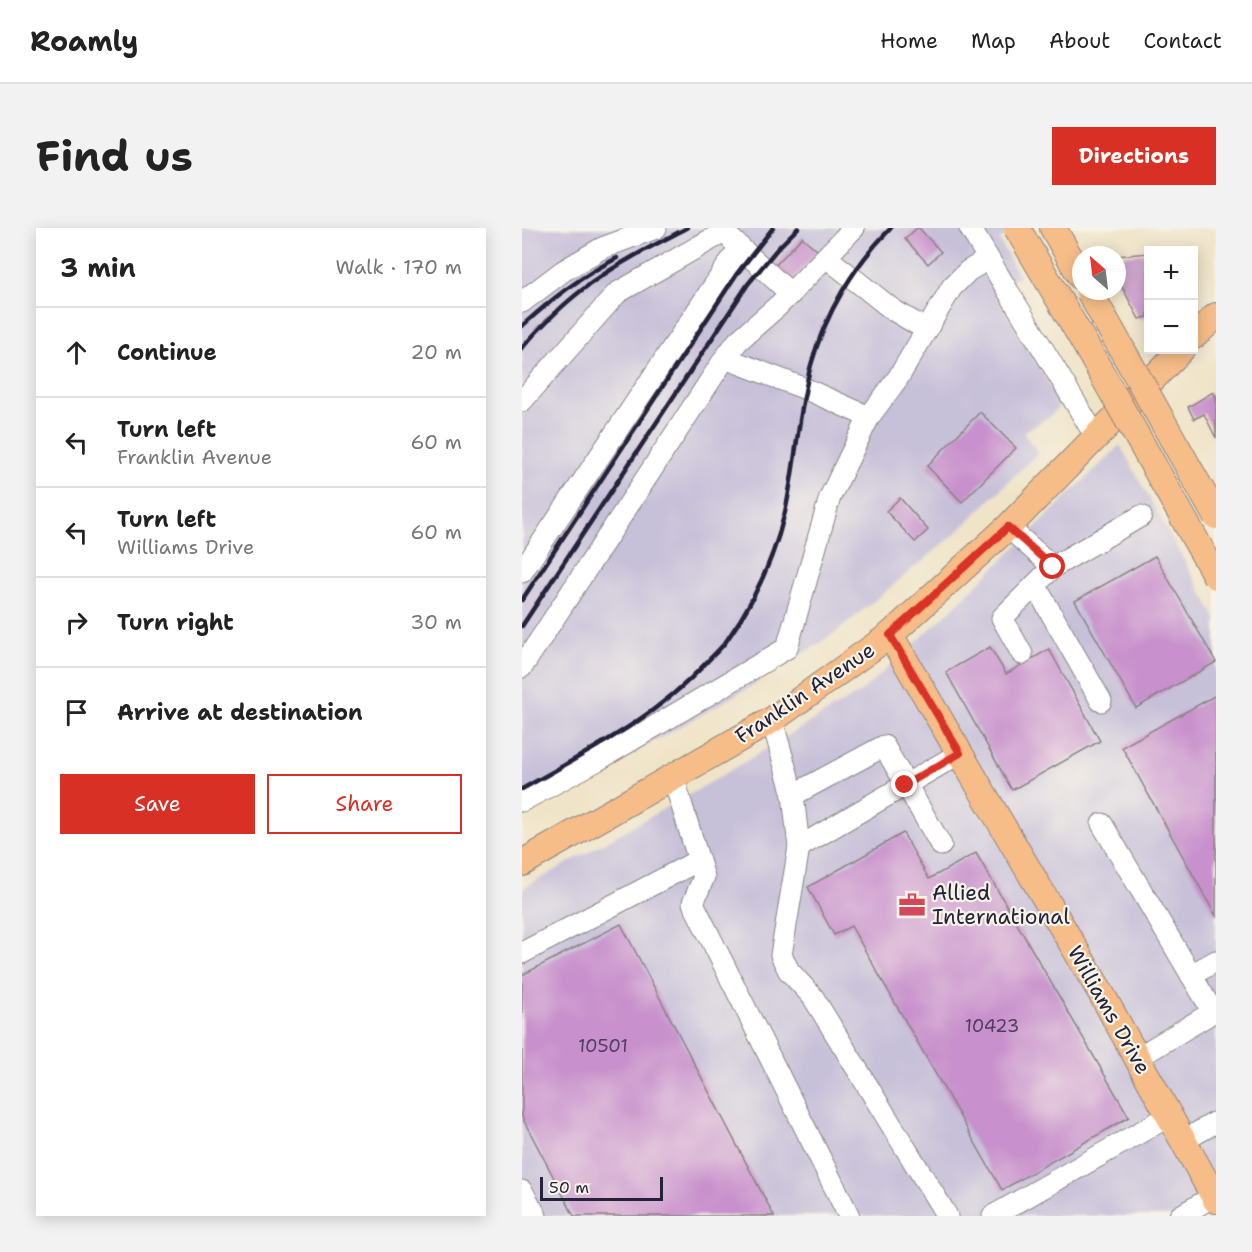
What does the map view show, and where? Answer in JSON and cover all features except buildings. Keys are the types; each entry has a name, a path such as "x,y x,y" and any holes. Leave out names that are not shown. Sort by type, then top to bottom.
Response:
{"main road":[{"path":"1017,228 1216,576"},
{"path":"1053,228 1072,262"},
{"path":"1094,300 1216,516"},
{"path":"1198,332 1216,316"},
{"name":"Franklin Avenue","path":"522,863 772,720 890,635 1008,527 1177,354"},
{"name":"Williams Drive","path":"890,635 1137,1058 1215,1198"}],"lane":[{"path":"522,302 563,271 602,248 656,228"},
{"path":"522,667 725,358 738,341 791,294 854,228"},
{"path":"970,228 1096,437"},
{"path":"522,401 616,293 722,230 791,294"},
{"path":"522,572 740,247"},
{"path":"826,257 893,310 927,330"},
{"path":"522,801 598,760 787,648 830,497 869,417 898,378 952,287 968,272 988,259"},
{"path":"725,358 806,389 869,417"},
{"path":"1022,654 1002,618 1053,567 1141,516"},
{"path":"1008,527 1053,567"},
{"path":"1035,585 1101,701"},
{"path":"772,720 793,795 799,847 780,955 789,971 813,997 947,1216"},
{"path":"793,795 884,746 941,845"},
{"path":"799,847 960,753"},
{"path":"673,777 704,877 693,903 849,1216"},
{"path":"1102,824 1214,1011 1137,1058"},
{"path":"522,953 699,860"},
{"path":"1191,975 1216,961"},
{"path":"993,1216 1169,1116"},
{"path":"1183,1141 1216,1122"},
{"path":"522,1191 536,1216"},
{"path":"1180,1216 1215,1198"}],"shaded area":[{"path":"522,228 1021,228 999,240 1019,276 994,292 1061,404 1048,418 1023,432 1038,453 953,536 835,633 755,684 522,817"},
{"path":"1120,445 1216,618 1216,1216 522,1216 522,889 713,781 862,691 948,613"}],"railway":[{"path":"522,348 554,314 590,284 625,261 687,228"},
{"path":"522,600 736,275 773,228"},
{"path":"522,626 748,284 798,228"},
{"path":"522,789 595,748 664,702 725,643 737,625 762,579 785,512 807,383 824,327 853,274 891,228"},
{"path":"522,326 567,289 617,258"}],"place":[{"name":"Allied International","path":"912,905"}],"route":[{"path":"905,785 960,753 890,635 1008,527 1053,567"}]}
